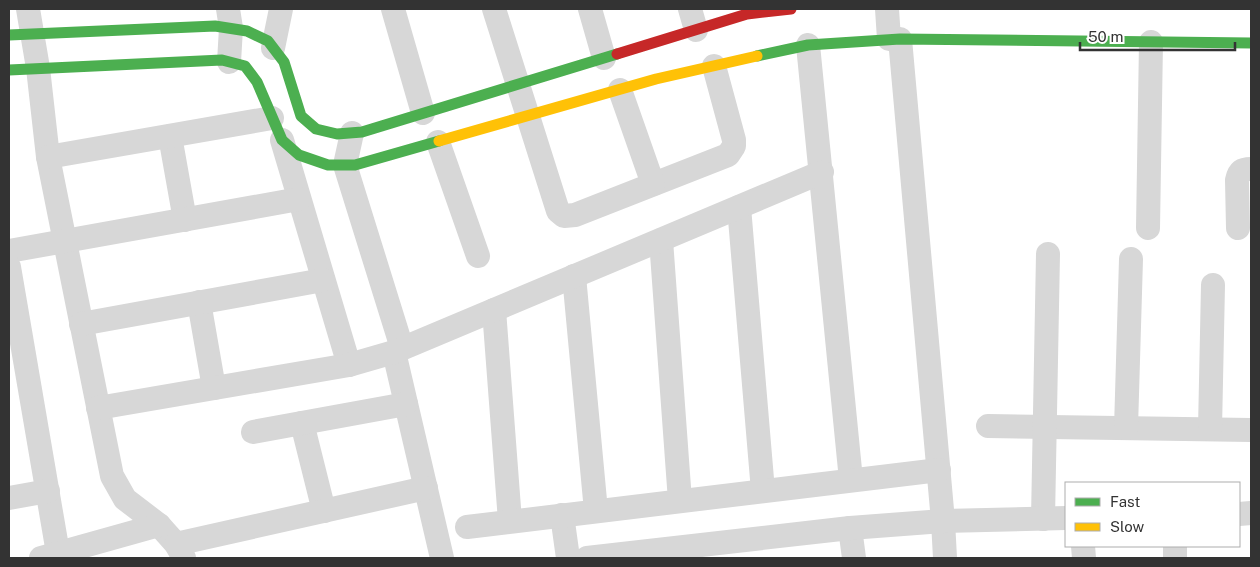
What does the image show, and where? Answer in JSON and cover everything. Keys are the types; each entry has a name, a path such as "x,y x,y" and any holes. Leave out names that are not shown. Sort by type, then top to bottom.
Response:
{"main road":[{"path":"9,35 215,26 230,19 247,31 268,41 284,62 301,116 316,129 337,134 362,132 604,58 693,19 791,9"},
{"path":"9,70 222,60 245,66 257,82 282,140 299,154 328,165 355,165 620,90 808,45 895,39 1251,43"}],"street":[{"path":"28,9 38,68 48,157 81,324 112,476 125,499 159,525 180,551 324,511 426,488"},
{"path":"273,48 282,9"},
{"path":"393,9 422,113"},
{"path":"494,9 558,211 564,216 575,215 728,155 732,151 734,140 714,66"},
{"path":"590,9 604,58"},
{"path":"887,9 895,39 944,521 945,558"},
{"path":"229,62 230,19"},
{"path":"1148,228 1150,42"},
{"path":"808,45 851,480"},
{"path":"620,90 653,184"},
{"path":"48,157 272,118"},
{"path":"352,133 345,165 398,350 406,404 442,558"},
{"path":"170,136 185,220"},
{"path":"282,140 349,365"},
{"path":"438,142 478,256"},
{"path":"1238,228 1238,173 1242,170 1251,169"},
{"path":"98,408 349,365 398,350 822,172"},
{"path":"9,251 299,200"},
{"path":"739,207 763,490"},
{"path":"662,240 680,501"},
{"path":"1043,519 1048,254"},
{"path":"1126,428 1131,260"},
{"path":"9,267 48,491 49,556 159,525"},
{"path":"574,276 596,511"},
{"path":"81,324 324,280"},
{"path":"1210,430 1213,285"},
{"path":"199,302 214,388"},
{"path":"494,310 510,521"},
{"path":"253,432 406,404"},
{"path":"302,423 324,511"},
{"path":"988,426 1251,430"},
{"path":"467,526 939,470"},
{"path":"9,498 48,491"},
{"path":"562,515 568,558"},
{"path":"587,558 742,549 843,529 944,521 1065,518"},
{"path":"840,558 843,529"},
{"path":"843,529 854,558"}],"traffic: fast":[{"path":"9,35 215,26 247,31 268,41 284,62 301,116 316,129 337,134 362,132 617,54"},
{"path":"757,56 808,45 900,39 1251,43"},
{"path":"9,70 222,60 245,66 257,82 282,140 299,155 328,165 355,165 439,141"}],"traffic: slow":[{"path":"439,141 656,79 757,56"}],"traffic: jam":[{"path":"617,54 747,14 791,9"}]}
